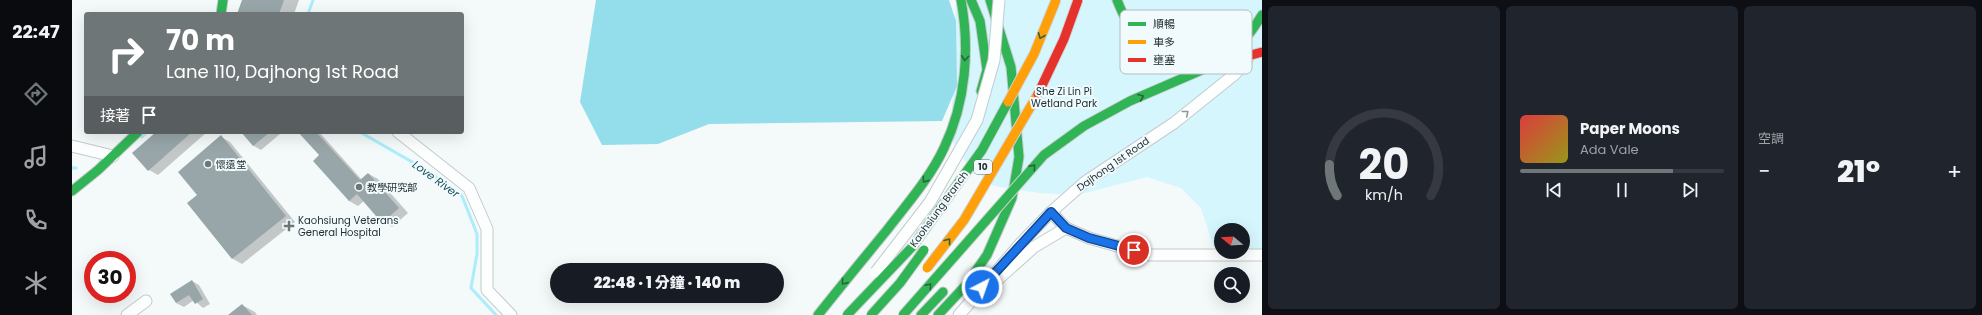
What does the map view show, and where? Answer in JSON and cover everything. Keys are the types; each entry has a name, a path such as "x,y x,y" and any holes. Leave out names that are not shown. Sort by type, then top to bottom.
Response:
{"main road":[{"path":"221,12 223,0"},
{"path":"818,315 907,205 928,176 944,148 951,129 964,80 966,19 961,0"},
{"path":"859,315 929,210 964,148 987,70 980,21 971,0"},
{"path":"938,315 966,285 979,268 1002,223 1012,198 1019,157 1011,67 990,0"},
{"path":"847,315 913,246 982,150 1034,54 1056,0"},
{"path":"1038,66 1064,0"},
{"name":"10","path":"924,273 964,220 1034,104 1064,39 1078,0"},
{"path":"1117,0 1120,13"},
{"path":"1252,29 1262,15"},
{"path":"1252,55 1262,52"},
{"path":"903,315 1044,155 1084,126 1130,101 1193,74"},
{"path":"1006,129 1024,94"},
{"path":"72,191 136,134"},
{"name":"10","path":"987,163 998,142"},
{"path":"963,272 978,256 1002,223"},
{"name":"Kaohsiung Branch","path":"871,315 900,283 927,245"},
{"path":"921,315 952,283"}],"street":[{"path":"843,315 930,202 977,120 994,60 999,0"},
{"name":"Dajhong 1st Road","path":"1252,54 1262,43"},
{"name":"Dajhong 1st Road","path":"959,315 970,304 982,287 1051,212 1085,182 1174,123 1235,74"},
{"path":"401,134 469,188 487,229 487,290 511,315"},
{"path":"72,146 113,156"},
{"path":"1051,212 1066,228 1089,238 1149,254 1262,255"},
{"path":"970,304 1034,247 1066,228"},
{"path":"127,315 146,301"}],"green space":[{"name":"She Zi Lin Pi Wetland Park","path":"956,0 1262,0 1262,250 1250,249 1250,223 1214,223 1214,248 1201,208 1181,188 1147,177 1077,195 1039,193 994,186 967,164 951,139"}],"shaded area":[{"path":"596,0 949,0 956,21 957,86 942,121 709,124 658,144 602,145 580,102"}],"building":[{"path":"242,0 284,0 280,12 238,12"},
{"path":"154,134 190,134 148,171 132,153"},
{"path":"243,134 268,134 253,146"},
{"name":"教學研究部","path":"300,134 318,134 360,180 368,173 399,208 382,223 357,194 349,201 313,161 319,155"},
{"path":"221,135 286,216 232,259 187,203 197,195 178,172"},
{"path":"192,280 203,299 195,304 189,295 176,303 170,294"},
{"path":"242,304 252,315 228,315"}],"waterway":[{"path":"309,12 313,0"},
{"path":"142,137 145,134"},
{"name":"Love River","path":"363,134 426,170 462,196 477,234 477,254 471,288 496,315"}],"traffic: fast":[{"path":"221,12 223,0"},
{"path":"818,315 918,190 932,170 944,148 957,112 964,75 965,37 961,0"},
{"path":"971,0 980,21 987,70 981,91"},
{"path":"938,315 966,285 987,255 1012,198 1019,157 1011,67 990,0"},
{"path":"1117,0 1122,10"},
{"path":"1252,30 1262,15"},
{"path":"903,315 1044,155 1084,126 1130,101 1192,74"},
{"path":"847,315 913,246 982,150 1008,102"},
{"path":"72,191 98,170 136,134"},
{"path":"871,315 900,283 924,250"},
{"path":"921,315 943,292"}],"traffic: slow":[{"path":"1008,102 1034,54 1056,0"},
{"path":"927,268 964,220 1038,94"}],"traffic: jam":[{"path":"1038,94 1064,39 1078,0"},
{"path":"1252,55 1262,52"}],"place":[{"name":"懷遠堂","path":"208,164"},
{"name":"教學研究部","path":"359,187"},
{"name":"Kaohsiung Veterans General Hospital","path":"289,226"}],"route":[{"path":"982,287 1051,212 1066,228 1089,238 1134,250"}]}
